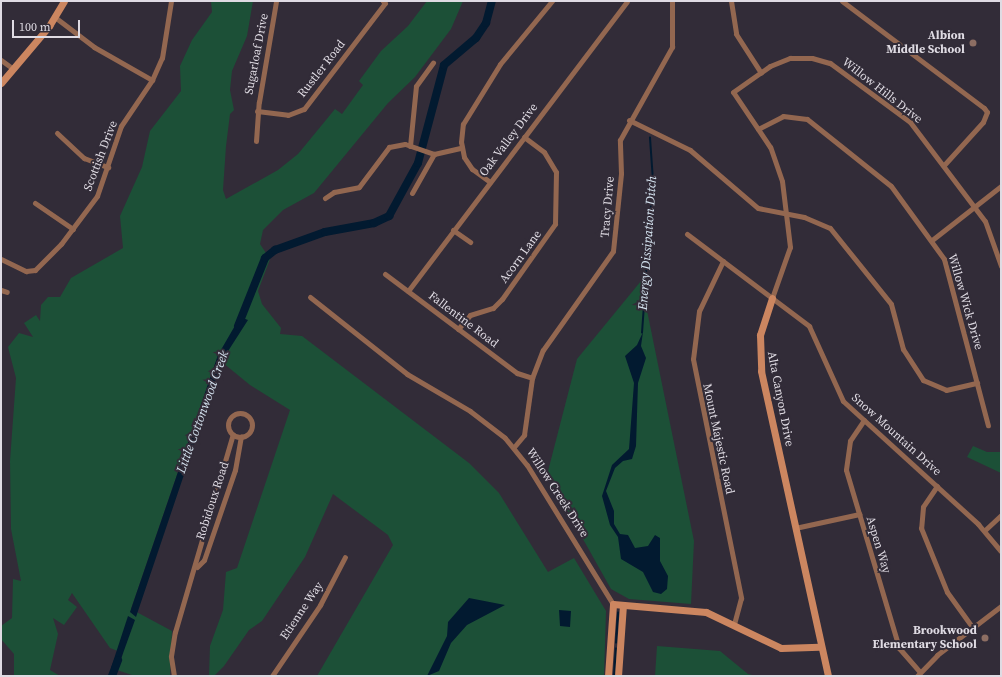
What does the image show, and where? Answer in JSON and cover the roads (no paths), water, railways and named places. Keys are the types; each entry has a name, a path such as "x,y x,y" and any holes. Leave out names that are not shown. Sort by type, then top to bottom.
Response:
{"street":[{"path":"1,83 12,68 56,18 64,1"},
{"name":"Scottish Drive","path":"1,260 32,272 73,229 97,196 121,126 152,80 166,44 172,1"},
{"name":"Sugarloaf Drive","path":"256,142 258,111 276,1"},
{"path":"490,182 472,169 461,148 463,124 476,100 515,45 552,1"},
{"name":"Oak Valley Drive","path":"408,291 627,1"},
{"name":"Tracy Drive","path":"514,447 524,435 532,378 543,350 613,251 621,180 620,140 629,120 672,47 672,1"},
{"path":"731,1 736,34 761,73"},
{"path":"842,1 984,108 987,112 983,122 944,165"},
{"name":"Rustler Road","path":"258,111 288,115 304,109 384,2"},
{"path":"56,18 94,47 152,80"},
{"name":"Willow Hills Drive","path":"733,92 777,63 797,58 830,64 910,122 944,165 989,228 1000,254 1001,266"},
{"path":"1,60 12,68"},
{"path":"410,146 416,86 432,63"},
{"name":"Alta Canyon Drive","path":"733,92 758,129 779,169 787,215 789,252 763,324 760,359 819,647 828,676"},
{"name":"Willow Wick Drive","path":"758,129 783,116 811,122 881,175 932,240 945,264 988,425"},
{"path":"629,120 690,150 751,204 766,212 822,223 846,243 891,304 903,349 926,382 946,390 977,383"},
{"path":"56,133 84,158 108,167"},
{"name":"Acorn Lane","path":"458,329 470,315 493,308 502,299 555,224 556,172 544,152 524,136"},
{"path":"325,198 334,192 358,187 389,147 410,146 432,153 461,148"},
{"path":"412,193 432,153"},
{"path":"932,240 1001,186"},
{"path":"35,202 73,229"},
{"path":"454,230 470,242"},
{"name":"Snow Mountain Drive","path":"687,234 772,298 814,333 835,389 864,420 985,530 1001,551"},
{"name":"Mount Majestic Road","path":"723,262 699,312 692,359 741,598 734,624"},
{"name":"Fallentine Road","path":"385,274 517,373 532,378"},
{"path":"1,290 7,292"},
{"name":"Willow Creek Drive","path":"310,297 407,374 481,418 514,447 613,604"},
{"name":"Robidoux Road","path":"174,676 174,639 197,567 196,557 227,465 233,434 228,428 231,417 243,414 250,418 252,424 247,435 241,437 235,470 204,560 197,567"},
{"name":"Aspen Way","path":"864,420 850,440 845,460 859,514 899,648 918,674"},
{"path":"233,434 241,437"},
{"path":"937,486 923,507 921,528 947,592 972,628"},
{"path":"795,528 859,514"},
{"path":"985,530 1001,515"},
{"name":"Etienne Way","path":"272,676 320,605 345,556"},
{"path":"608,676 613,604 706,612 734,624 781,648 819,647"},
{"path":"618,676 624,605"},
{"path":"918,674 972,628 1001,606"}],"water":[{"path":"240,317 248,320 223,359 136,617 130,612 218,355"},
{"path":"643,332 641,346 646,358 638,383 636,446 632,459 623,461 615,468 606,491 614,511 614,524 620,534 628,535 635,548 648,546 655,535 660,538 660,561 668,576 667,589 661,594 653,592 643,572 621,559 618,537 610,525 602,496 612,465 629,449 634,383 625,356 637,345"},
{"path":"469,598 505,605 467,625 451,643 439,671 427,676 447,636 448,622"},
{"path":"559,610 571,611 570,627 560,626"},
{"path":"128,616 135,620 117,670 111,668"}],"waterway":[{"name":"Little Cottonwood Creek","path":"238,326 265,258 275,250 325,232 374,223 389,216 418,163 444,65 476,38 486,23 492,1"},
{"name":"Energy Dissipation Ditch","path":"642,333 653,181 650,138"},
{"name":"Energy Dissipation Ditch","path":"616,643 618,613"},
{"name":"Energy Dissipation Ditch","path":"614,676 616,649"},
{"name":"Little Cottonwood Creek","path":"112,676 118,660"}],"place":[{"name":"Albion Middle School","path":"973,43"},
{"name":"Brookwood Elementary School","path":"985,638"}]}
